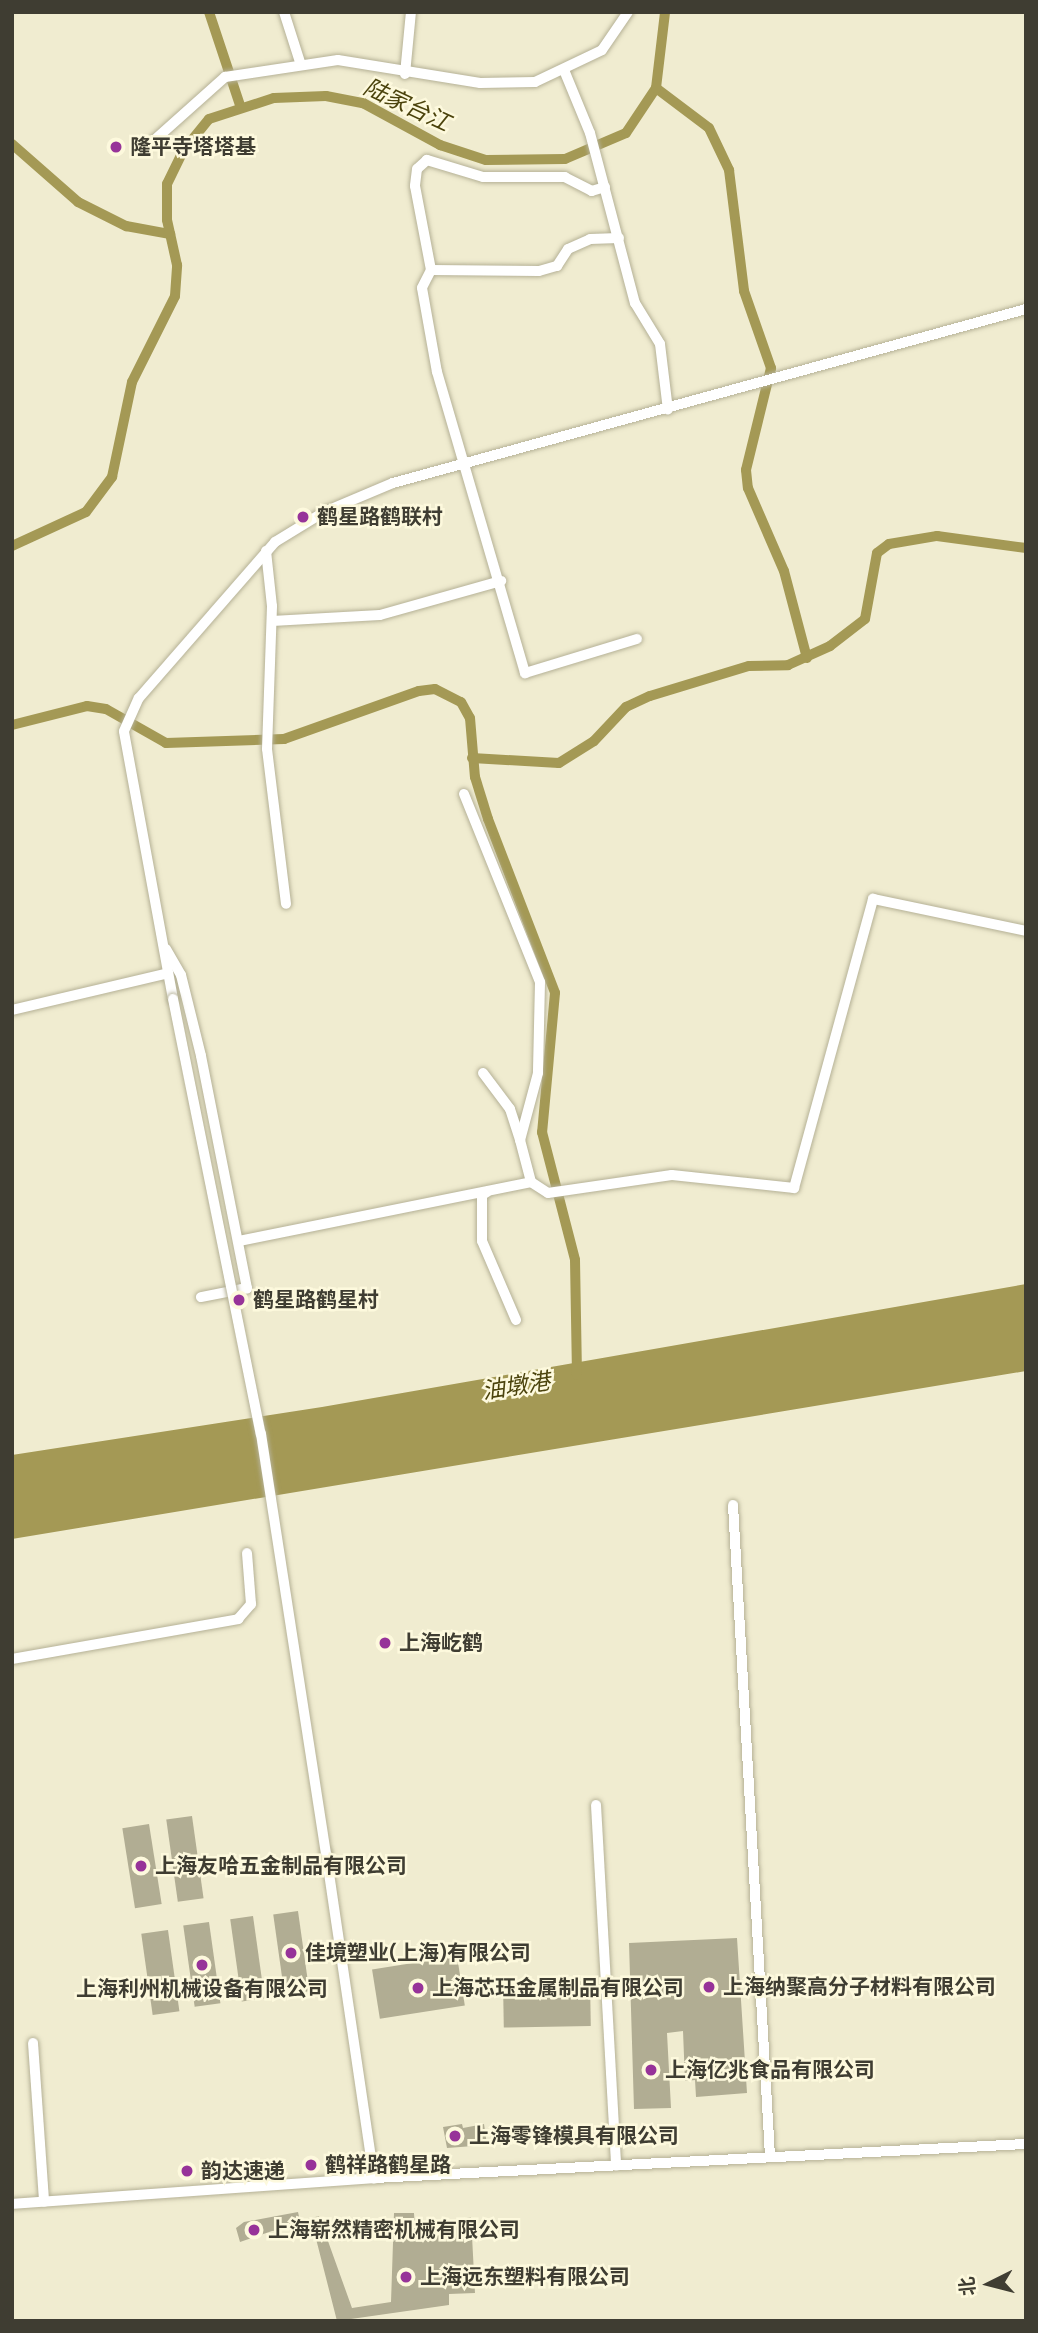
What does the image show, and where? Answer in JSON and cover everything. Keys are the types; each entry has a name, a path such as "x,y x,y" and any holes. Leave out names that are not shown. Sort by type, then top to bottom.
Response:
{"street":[{"path":"284,12 300,62"},
{"path":"405,74 411,12"},
{"path":"150,145 230,76 300,62 354,61 405,74 502,85 535,82 602,50 628,12"},
{"path":"564,70 590,133 635,303 660,344 668,410"},
{"path":"605,187 592,191 565,177 483,177 428,160 417,169 415,186 430,270 422,288 437,372 501,581 525,673 637,639"},
{"path":"430,270 539,271 557,266 568,249 590,239 619,238"},
{"path":"374,2178 261,1434 173,999 124,731 130,711 266,551 304,523 370,491 1026,309"},
{"path":"266,551 272,621 267,749 286,904"},
{"path":"272,621 380,615 501,581"},
{"path":"464,794 540,982 538,1073 520,1140"},
{"path":"483,1073 510,1109 531,1182 548,1193 672,1175 794,1188 873,899 1026,931"},
{"path":"163,944 181,975 247,1288 201,1297"},
{"path":"12,1010 168,973"},
{"path":"239,1241 531,1182"},
{"path":"487,1192 482,1195 482,1241 516,1320"},
{"path":"733,1505 770,2156"},
{"path":"12,1659 238,1619 251,1604 247,1553"},
{"path":"596,1805 616,2165"},
{"path":"33,2043 44,2202"},
{"path":"12,2204 374,2178 1026,2144"}],"water":[{"name":"油墩港","path":"1026,1284 1026,1371 12,1539 12,1455 322,1407"}],"building":[{"path":"192,1816 204,1898 178,1902 166,1820"},
{"name":"上海友哈五金制品有限公司","path":"149,1824 162,1904 135,1908 122,1828"},
{"name":"佳境塑业(上海)有限公司","path":"298,1911 309,1991 285,1995 273,1914"},
{"path":"253,1916 265,1998 242,2001 230,1919"},
{"name":"上海利州机械设备有限公司","path":"209,1922 220,2003 195,2007 183,1926"},
{"path":"168,1930 179,2011 153,2015 141,1934"},
{"path":"737,1938 747,2093 696,2097 695,2080 685,2081 683,2031 667,2033 671,2108 634,2109 629,1943"},
{"name":"上海芯珏金属制品有限公司","path":"457,1956 465,2005 380,2019 372,1969"},
{"path":"590,1981 591,2026 504,2028 503,1983"},
{"path":"462,2124 463,2128 484,2124 487,2145 447,2148 443,2127"},
{"path":"298,2212 300,2221 319,2216 352,2308 391,2302 394,2213 414,2213 415,2229 471,2217 475,2293 449,2294 449,2305 337,2321 313,2227 272,2231 240,2242 236,2228 244,2222"}],"waterway":[{"path":"209,12 240,105"},
{"name":"陆家台江","path":"12,546 86,512 112,477 132,382 175,296 177,265 167,220 167,184 183,151 209,119 274,98 326,96 363,103 440,145 486,160 565,159 626,133 656,88 665,12"},
{"path":"656,88 709,128 729,170 744,291 771,368 746,470 748,488 784,571 807,658"},
{"path":"12,144 78,202 126,226 170,234"},
{"path":"472,758 559,763 594,741 626,707 650,696 749,666 788,665 830,646 865,619 877,553 889,544 937,536 1026,548"},
{"path":"12,725 87,706 106,709 166,743 284,739 419,691 435,689 461,702 470,718 475,777 488,819 555,993 542,1132 575,1260 577,1375"}],"place":[{"name":"隆平寺塔塔基","path":"116,147"},
{"name":"鹤星路鹤联村","path":"303,517"},
{"name":"鹤星路鹤星村","path":"239,1300"},
{"name":"上海屹鹤","path":"385,1643"},
{"name":"上海友哈五金制品有限公司","path":"141,1866"},
{"name":"佳境塑业(上海)有限公司","path":"291,1953"},
{"name":"上海利州机械设备有限公司","path":"202,1965"},
{"name":"上海纳聚高分子材料有限公司","path":"709,1987"},
{"name":"上海芯珏金属制品有限公司","path":"418,1988"},
{"name":"上海亿兆食品有限公司","path":"651,2070"},
{"name":"上海零锋模具有限公司","path":"455,2136"},
{"name":"鹤祥路鹤星路","path":"311,2165"},
{"name":"韵达速递","path":"187,2171"},
{"name":"上海崭然精密机械有限公司","path":"254,2230"},
{"name":"上海远东塑料有限公司","path":"406,2277"}]}
